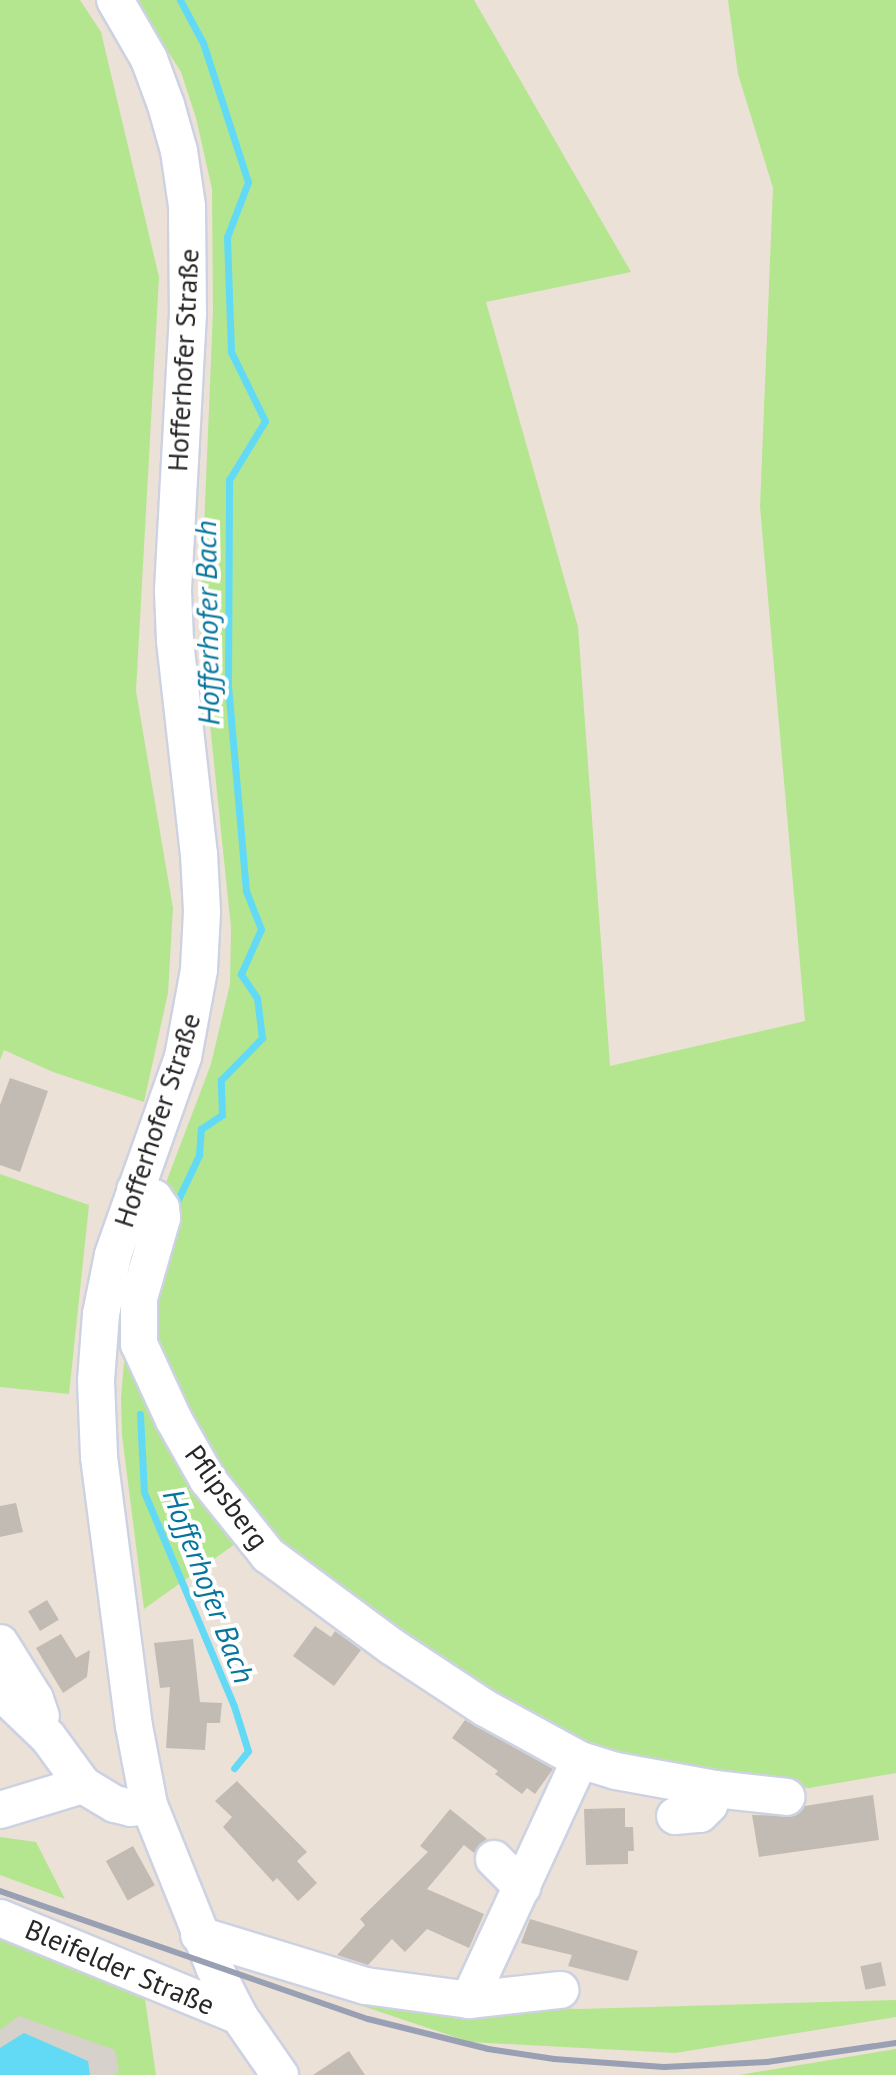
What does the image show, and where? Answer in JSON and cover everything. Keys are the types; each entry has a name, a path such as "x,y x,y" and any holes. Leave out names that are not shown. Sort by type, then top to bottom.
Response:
{"street":[{"name":"Hofferhofer Straße","path":"115,0 149,59 166,105 187,206 188,313 173,591 176,655 199,854 202,912 199,970 183,1057 113,1255 104,1299 96,1381 99,1457 134,1726 149,1805 199,1935 239,2016 280,2075"},
{"name":"Pflipsberg","path":"135,1190 154,1198 161,1208 162,1218 139,1298 139,1344 174,1420 208,1480 236,1519 268,1555 391,1646 485,1708 580,1760 616,1771 715,1789 787,1797"},
{"path":"0,1643 35,1699 48,1737"},
{"path":"0,1691 48,1737 83,1785 115,1804 131,1808 149,1805"},
{"path":"469,2000 580,1760"},
{"path":"0,1810 83,1785"},
{"path":"675,1816 700,1814 709,1805 715,1789"},
{"path":"494,1859 522,1887"},
{"name":"Bleifelder Straße","path":"0,1918 239,2016"},
{"path":"199,1935 366,1986 469,2000 560,1990"}],"green space":[{"path":"0,0 80,0 101,32 159,277 136,691 173,908 168,993 144,1102 53,1072 4,1050 0,1060"},
{"path":"135,0 474,0 631,272 486,302 578,627 610,1066 805,1021 760,507 773,188 738,74 728,0 896,0 896,1773 809,1788 752,1783 588,1755 260,1542 146,1346 164,1188 211,1064 230,984 231,928 200,627 213,310 212,189 196,118 181,72"},
{"path":"0,1174 89,1205 69,1394 0,1387"},
{"path":"127,1328 242,1539 144,1609 122,1435 121,1398"},
{"path":"0,1837 36,1842 65,1899 0,1875"},
{"path":"0,1936 122,1984 145,1999 156,2075 0,2075"},
{"path":"243,1966 372,2000 580,2009 896,2000 896,2017 675,2053 470,2042"},
{"path":"896,2049 896,2075 739,2075"}],"shaded area":[{"path":"19,2016 115,2050 119,2071 114,2075 90,2075 87,2061 24,2033 0,2048 0,2030"}],"water":[{"path":"24,2033 88,2061 90,2075 0,2075 0,2048"}],"building":[{"path":"10,1078 48,1091 20,1172 0,1165 0,1105"},
{"path":"16,1503 23,1532 0,1537 0,1506"},
{"path":"47,1600 59,1620 40,1631 28,1611"},
{"path":"315,1626 331,1637 335,1631 361,1650 334,1686 293,1656"},
{"path":"61,1634 76,1658 90,1650 87,1677 63,1693 36,1648"},
{"path":"193,1639 200,1702 222,1703 220,1723 207,1723 205,1750 166,1748 170,1687 160,1688 154,1643"},
{"path":"465,1720 553,1769 535,1794 527,1788 522,1794 495,1774 498,1771 452,1738"},
{"path":"237,1781 307,1852 297,1861 317,1883 298,1901 277,1878 273,1882 223,1827 232,1817 215,1801"},
{"path":"873,1795 879,1840 759,1857 752,1815 795,1816 805,1806"},
{"path":"625,1808 625,1827 633,1827 634,1851 628,1851 628,1864 586,1865 584,1809"},
{"path":"450,1809 487,1839 474,1853 464,1845 427,1889 484,1914 469,1948 427,1929 405,1952 392,1939 368,1965 337,1955 365,1925 360,1919 428,1852 420,1846"},
{"path":"133,1846 155,1885 128,1900 106,1861"},
{"path":"530,1919 638,1951 628,1981 568,1966 572,1955 521,1943"},
{"path":"881,1962 886,1985 865,1990 860,1966"},
{"path":"349,2051 365,2075 313,2075"}],"waterway":[{"name":"Hofferhofer Bach","path":"174,1208 199,1155 201,1129 222,1115 221,1080 262,1038 257,998 241,974 261,929 246,891 228,687 229,480 265,421 231,352 227,237 248,182 203,43 180,0"},
{"name":"Hofferhofer Bach","path":"140,1414 144,1492 234,1706 248,1751 234,1768"}],"railway":[{"path":"0,1891 368,2019 488,2049 554,2059 664,2067 767,2062 896,2043"}]}
